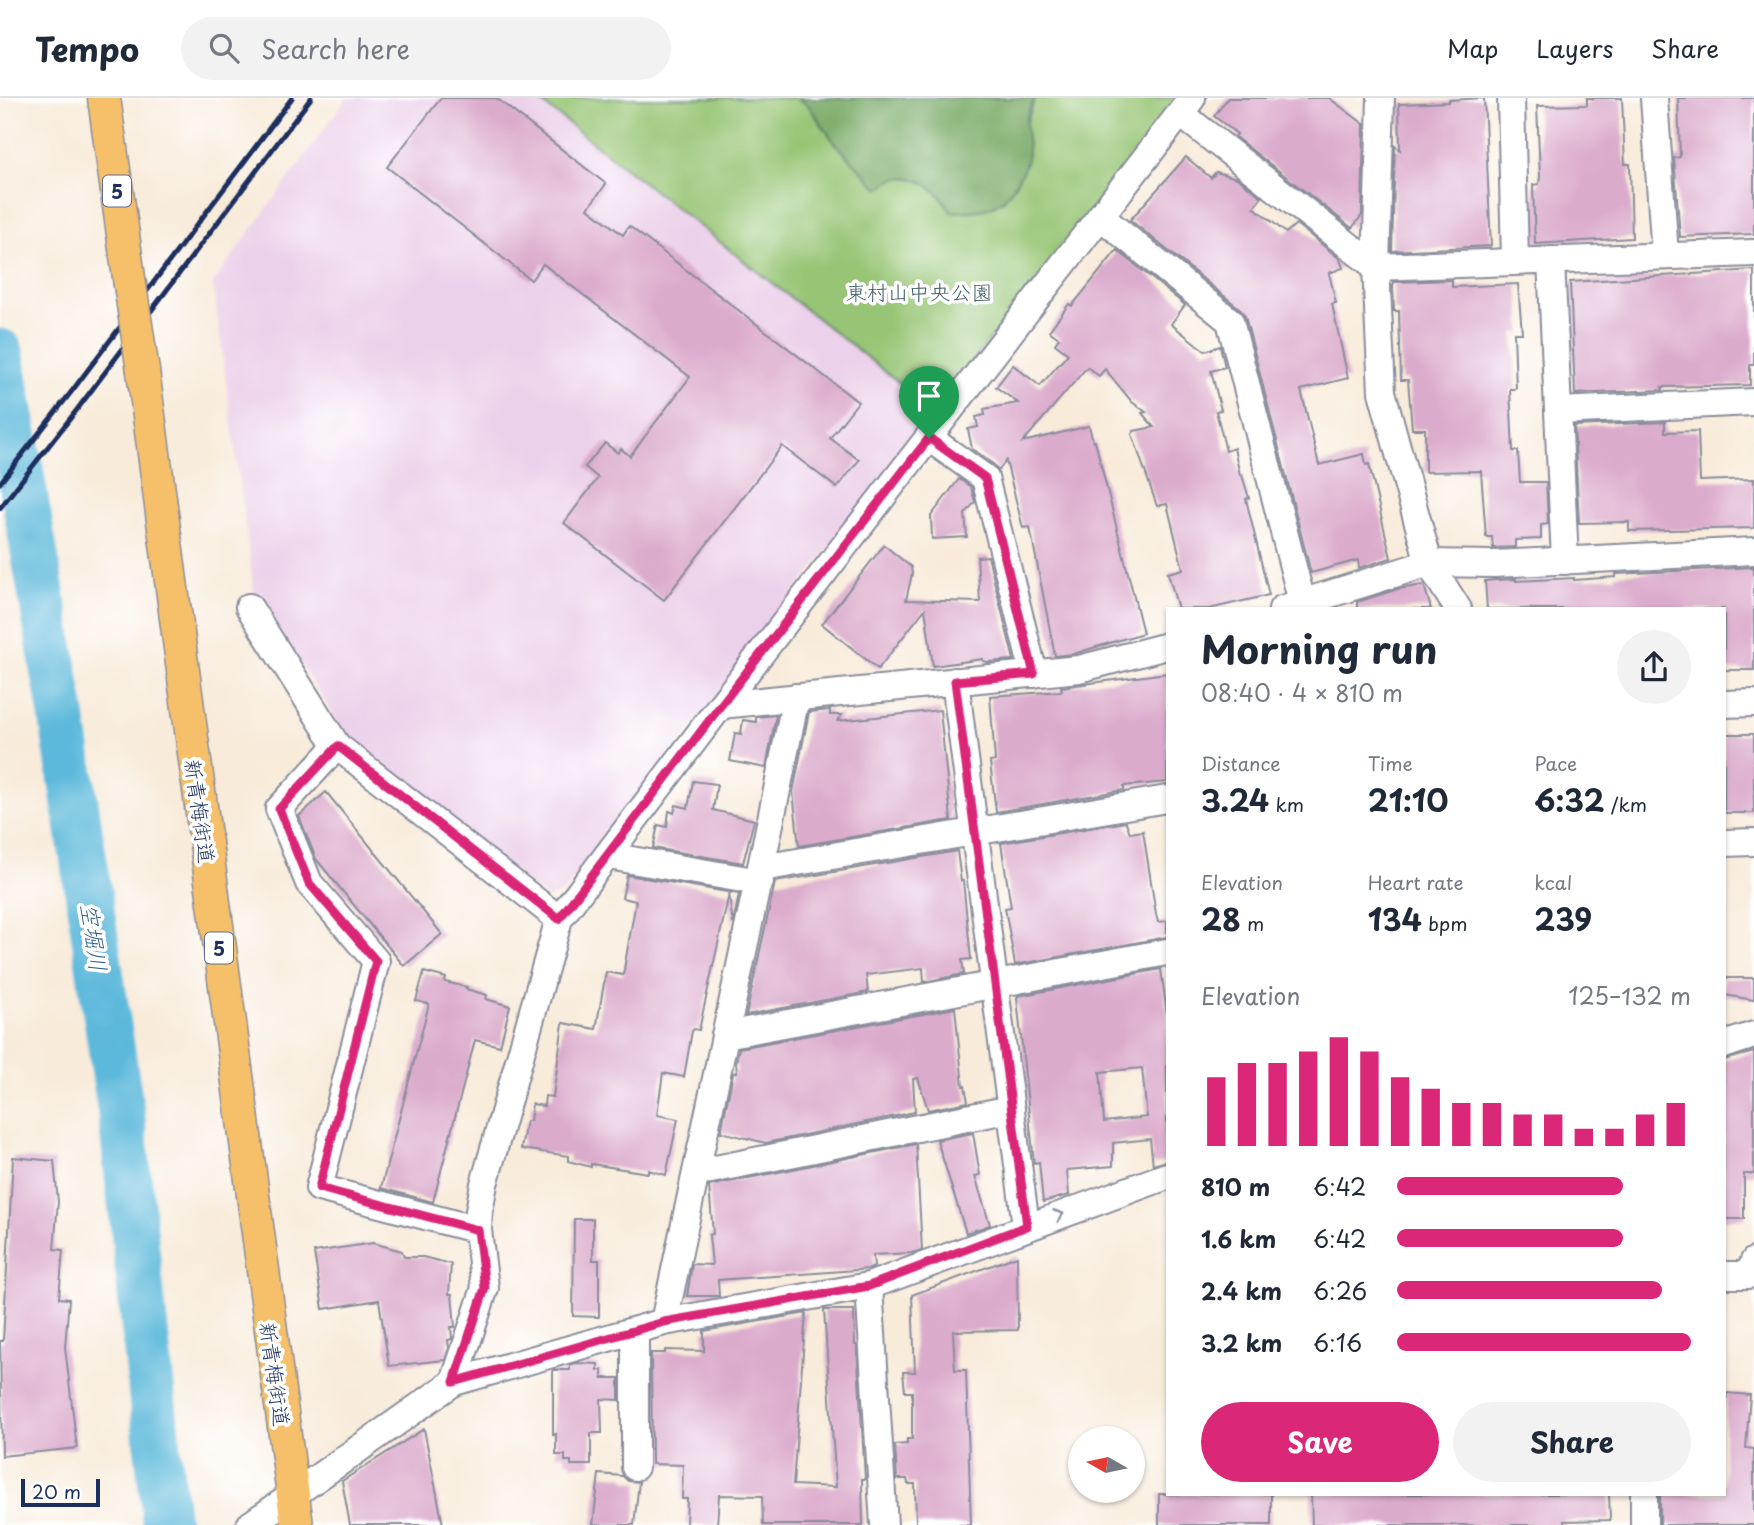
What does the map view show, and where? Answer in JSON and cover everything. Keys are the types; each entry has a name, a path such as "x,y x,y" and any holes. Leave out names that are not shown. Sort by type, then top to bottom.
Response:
{"main road":[{"name":"新青梅街道","path":"104,98 295,1510"}],"street":[{"path":"1381,98 1376,267 1382,392 1429,563 1457,607"},
{"path":"1511,98 1515,261"},
{"path":"1654,98 1665,256"},
{"path":"454,1382 485,1288 478,1230 484,1184 559,919 721,705 1186,106 1376,267 1754,253"},
{"path":"1101,217 1230,321 1292,605 1429,563 1494,564 1754,551"},
{"path":"1550,260 1565,561"},
{"path":"1558,411 1754,402"},
{"path":"929,438 985,478 1034,674"},
{"path":"249,607 338,746 559,919"},
{"path":"721,705 1079,669 1166,646"},
{"path":"955,681 1027,1226"},
{"path":"664,1322 761,875 796,697"},
{"path":"1726,704 1754,703"},
{"path":"338,746 279,809 309,883 376,961 319,1188 478,1230"},
{"path":"607,856 761,875 974,831 1166,799"},
{"path":"1726,844 1754,842"},
{"path":"725,1035 1166,952"},
{"path":"1726,1044 1754,1035"},
{"path":"696,1173 1011,1109"},
{"path":"250,1525 295,1510 454,1382 664,1322 869,1286 1166,1176"},
{"path":"1726,1275 1749,1275 1754,1261"},
{"path":"869,1286 884,1525"},
{"path":"635,1331 635,1467"},
{"path":"1644,1496 1644,1525"}],"shaded area":[{"path":"347,98 536,98 934,410 580,874 562,893 547,899 343,730 254,591 213,283"}],"green space":[{"name":"東村山中央公園","path":"536,98 796,98 808,105 835,143 880,188 901,177 920,181 938,194 951,212 1003,201 1015,185 1026,163 1028,152 1025,129 1035,98 1181,98 934,410"},
{"path":"796,98 1035,98 1027,118 1026,162 1013,188 992,206 974,211 951,212 938,194 920,181 900,178 889,181 879,189 835,143 808,105"}],"building":[{"path":"441,98 496,98 606,184 588,208 623,235 629,226 858,402 830,438 859,460 837,488 782,446 664,600 564,523 598,478 585,467 605,443 618,453 621,449 630,456 690,377 543,264 531,280 387,167"},
{"path":"1228,98 1329,98 1364,124 1362,215 1352,228 1235,137 1237,134 1214,116"},
{"path":"1484,98 1491,246 1392,251 1395,146 1400,150 1399,104"},
{"path":"1587,98 1622,98 1625,164 1630,164 1632,238 1535,244 1533,185 1539,184 1540,176 1537,106 1587,105"},
{"path":"1678,98 1754,98 1754,234 1680,237 1674,158 1680,157"},
{"path":"1186,157 1211,178 1216,172 1237,178 1262,197 1254,207 1286,233 1296,224 1340,259 1343,268 1329,273 1336,303 1332,304 1348,378 1301,390 1319,465 1364,454 1366,465 1369,464 1391,558 1359,568 1358,560 1311,573 1245,316 1239,308 1130,220"},
{"path":"1117,250 1185,305 1171,324 1205,351 1220,346 1225,367 1211,371 1221,410 1216,411 1226,451 1234,448 1249,498 1246,499 1269,595 1218,607 1177,607 1168,573 1183,569 1167,504 1157,506 1132,434 1134,431 1154,427 1142,413 1146,412 1132,402 1105,369 1099,376 1087,367 1023,442 1089,426 1143,633 1073,654 1055,656 1030,527 1023,528 1006,461 998,471 972,449 968,429 978,427 976,417 985,415 984,409 1018,403 996,387 1013,365 1040,386 1068,354 1055,344 1059,338 1049,331 1069,304 1072,306"},
{"path":"1754,270 1754,365 1750,365 1750,385 1662,387 1663,390 1575,394 1570,282"},
{"path":"1452,280 1452,287 1518,284 1522,333 1514,333 1516,389 1510,389 1513,451 1518,451 1520,482 1546,482 1548,524 1541,525 1541,539 1515,540 1515,547 1493,548 1492,537 1486,537 1481,471 1425,472 1425,429 1412,429 1408,380 1401,380 1399,311 1394,311 1394,282"},
{"path":"1665,422 1665,432 1698,431 1700,481 1754,479 1754,528 1629,531 1629,522 1579,523 1574,426"},
{"path":"959,479 971,487 975,502 965,514 967,537 932,539 931,516"},
{"path":"884,545 911,567 906,600 980,602 977,557 988,556 1014,660 988,662 983,659 933,666 925,609 878,669 822,624"},
{"path":"1754,567 1754,670 1726,670 1726,607 1487,607 1485,581 1574,580 1616,577 1616,574"},
{"path":"1424,585 1430,607 1357,607 1357,602 1398,589"},
{"path":"1166,673 1166,782 1124,786 1124,790 996,812 990,762 995,761 990,696 1062,691 1061,687"},
{"path":"830,710 830,715 842,715 838,721 940,710 951,820 799,846 793,792 809,712"},
{"path":"776,715 766,768 730,761 735,733 741,734 743,720 756,722 756,717"},
{"path":"1726,734 1754,734 1754,813 1726,813"},
{"path":"693,781 717,784 713,810 754,820 743,863 653,848 658,825 667,827 669,811 674,813 676,805 688,808"},
{"path":"326,792 442,934 404,966 316,859 299,816"},
{"path":"1126,822 1130,833 1143,831 1156,914 1158,922 1166,921 1166,937 1015,965 1005,908 1011,907 1001,843"},
{"path":"957,851 971,959 962,960 964,974 924,982 923,968 866,975 868,992 746,1015 775,882"},
{"path":"627,875 739,894 733,924 729,894 699,1030 692,1031 684,1077 663,1073 657,1115 678,1119 666,1175 648,1170 648,1173 591,1164 591,1167 568,1161 569,1156 521,1149 532,1104 544,1106 545,1096 553,1097 563,1023 596,1029 606,972 623,975 636,901 622,898"},
{"path":"1161,969 1166,1006 1166,1161 1153,1165 1150,1139 1113,1143 1113,1166 1067,1170 1069,1195 1043,1202 1039,1162 1034,1163 1017,998","holes":["1142,1068 1147,1117 1104,1122 1100,1072"]},
{"path":"424,972 446,978 445,982 467,987 466,989 487,995 486,999 510,1006 500,1046 475,1040 433,1202 381,1188 429,1004 416,1001"},
{"path":"1726,978 1754,978 1754,1000 1726,995"},
{"path":"955,1008 963,1086 968,1102 928,1110 918,1078 913,1079 915,1112 766,1143 721,1132 733,1073 737,1072 739,1048"},
{"path":"1754,1052 1754,1174 1744,1174 1744,1219 1726,1219 1726,1059"},
{"path":"973,1133 980,1175 975,1176 990,1225 966,1233 937,1140"},
{"path":"916,1144 922,1250 873,1255 874,1267 870,1269 718,1280 719,1296 687,1296 692,1264 712,1265 709,1235 713,1234 709,1186"},
{"path":"13,1157 54,1161 58,1202 54,1249 63,1250 59,1298 69,1299 65,1347 77,1448 2,1456 0,1341 3,1341"},
{"path":"574,1219 593,1219 593,1260 599,1260 599,1317 573,1316"},
{"path":"373,1243 402,1251 404,1257 423,1257 451,1264 449,1294 452,1294 455,1327 451,1327 452,1339 448,1340 449,1348 445,1360 389,1366 379,1300 323,1309 314,1252"},
{"path":"1017,1256 1018,1330 953,1331 955,1370 966,1370 971,1525 916,1525 915,1484 908,1484 907,1479 897,1479 895,1445 907,1444 907,1439 912,1439 912,1392 905,1392 903,1372 915,1372 912,1295"},
{"path":"824,1310 854,1310 865,1479 862,1479 863,1525 763,1525 762,1496 719,1495 717,1525 686,1525 687,1499 682,1499 683,1465 652,1464 651,1353 665,1353 665,1350 704,1351 704,1331 806,1313 793,1485 836,1487"},
{"path":"598,1364 598,1370 602,1370 602,1378 619,1378 619,1400 601,1399 602,1433 591,1433 591,1465 571,1465 571,1461 565,1461 565,1455 556,1455 556,1434 553,1435 553,1370 570,1370 570,1365"},
{"path":"1727,1393 1750,1395 1746,1448 1754,1449 1754,1525 1660,1525 1660,1496 1726,1496"},
{"path":"424,1429 443,1525 350,1525 342,1481"},
{"path":"599,1474 623,1476 628,1481 639,1482 634,1525 593,1525"},
{"path":"1159,1494 1271,1496 1271,1525 1159,1525"},
{"path":"1311,1496 1609,1496 1610,1520 1564,1521 1564,1525 1312,1525"}],"waterway":[{"name":"空堀川","path":"0,352 62,715 122,1120 166,1525"}],"railway":[{"path":"0,483 292,98"},
{"path":"0,508 311,98"}],"route":[{"path":"929,438 985,478 1034,674 955,681 1027,1226 869,1286 664,1322 454,1382 485,1288 478,1230 319,1188 376,961 309,883 279,809 338,746 559,919 929,438"}]}
